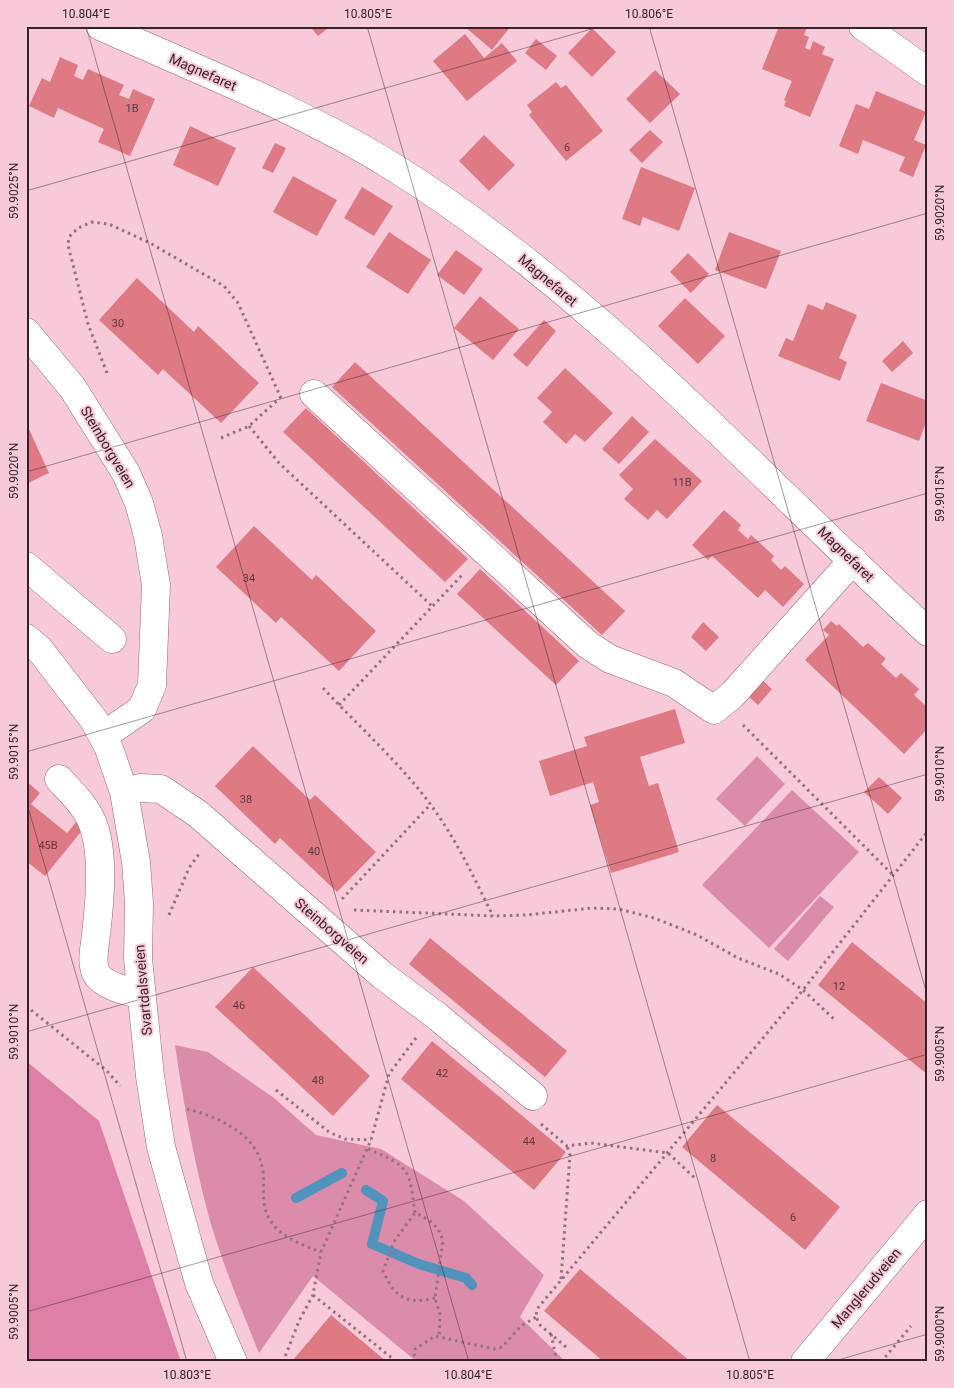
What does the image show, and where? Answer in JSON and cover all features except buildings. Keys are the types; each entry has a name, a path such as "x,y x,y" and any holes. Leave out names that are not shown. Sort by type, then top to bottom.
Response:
{"street":[{"name":"Magnefaret","path":"100,26 297,113 391,165 470,219 508,247 612,334 928,632"},
{"path":"863,26 928,72"},
{"name":"Steinborgveien","path":"26,332 72,387 126,473 139,503 148,536 156,585 152,686 142,709 103,736"},
{"path":"314,394 588,645 610,659 674,683 714,710 722,704 853,560"},
{"path":"26,566 112,639"},
{"name":"Svartdalsveien","path":"26,638 40,650 94,720 103,736 124,792 137,870 139,903 138,959 150,1076 168,1178 199,1283 233,1362"},
{"path":"59,779 88,814 95,828 99,859 99,908 93,962 96,972 104,981 142,995"},
{"name":"Steinborgveien","path":"124,792 140,788 161,789 198,814 321,917 382,975 438,1017 533,1096"},
{"name":"Manglerudveien","path":"805,1362 928,1214"}],"path":[{"path":"107,373 88,324 68,245 69,237 78,228 92,222 109,224 150,243 224,286 238,303 281,398"},
{"path":"221,438 249,426 281,398 314,394"},
{"path":"249,426 279,463 432,606"},
{"path":"339,705 486,550"},
{"path":"324,688 395,763 430,805 465,861 494,916"},
{"path":"722,704 893,875"},
{"path":"321,917 430,805"},
{"path":"166,918 172,913 189,868 219,832"},
{"path":"566,1347 550,1334 536,1317 537,1309 803,990 928,832"},
{"path":"321,917 357,909 494,916 526,915 593,908 620,909 654,918 697,935 738,958 779,974 803,990 836,1021"},
{"path":"26,1006 107,1071 125,1093"},
{"path":"283,1362 299,1321 313,1295 322,1252 368,1150 389,1074 412,1042 438,1017"},
{"path":"276,1090 329,1132 345,1139 371,1140"},
{"path":"533,1096 536,1120 567,1146 570,1155 561,1280"},
{"path":"177,1106 205,1114 233,1128 252,1143 263,1171 263,1199 270,1221 295,1242 322,1252"},
{"path":"567,1146 591,1143 668,1153 697,1180"},
{"path":"368,1150 402,1166 410,1175 415,1213 395,1240 383,1271 392,1288 400,1295 418,1302 435,1298"},
{"path":"415,1213 429,1219 441,1232 443,1241 435,1298 440,1314 439,1337"},
{"path":"313,1295 397,1362"},
{"path":"418,1362 414,1354 415,1349 427,1339 439,1337 494,1349 502,1347 521,1326 536,1317"},
{"path":"881,1362 911,1326"},
{"path":"550,1334 557,1362"}],"shaded area":[{"path":"757,756 785,784 745,826 716,799"},
{"path":"792,790 859,852 769,948 702,885"},
{"path":"820,896 834,907 788,961 774,949"},
{"path":"175,1045 208,1052 274,1098 316,1135 381,1149 464,1201 544,1275 520,1317 566,1362 417,1362 313,1276 259,1353 224,1264 207,1210 181,1087"},
{"path":"26,1061 99,1121 181,1362 26,1362"}],"waterway":[{"path":"296,1198 342,1173"},
{"path":"366,1190 383,1201 372,1244 419,1264 466,1278 472,1285"}]}
